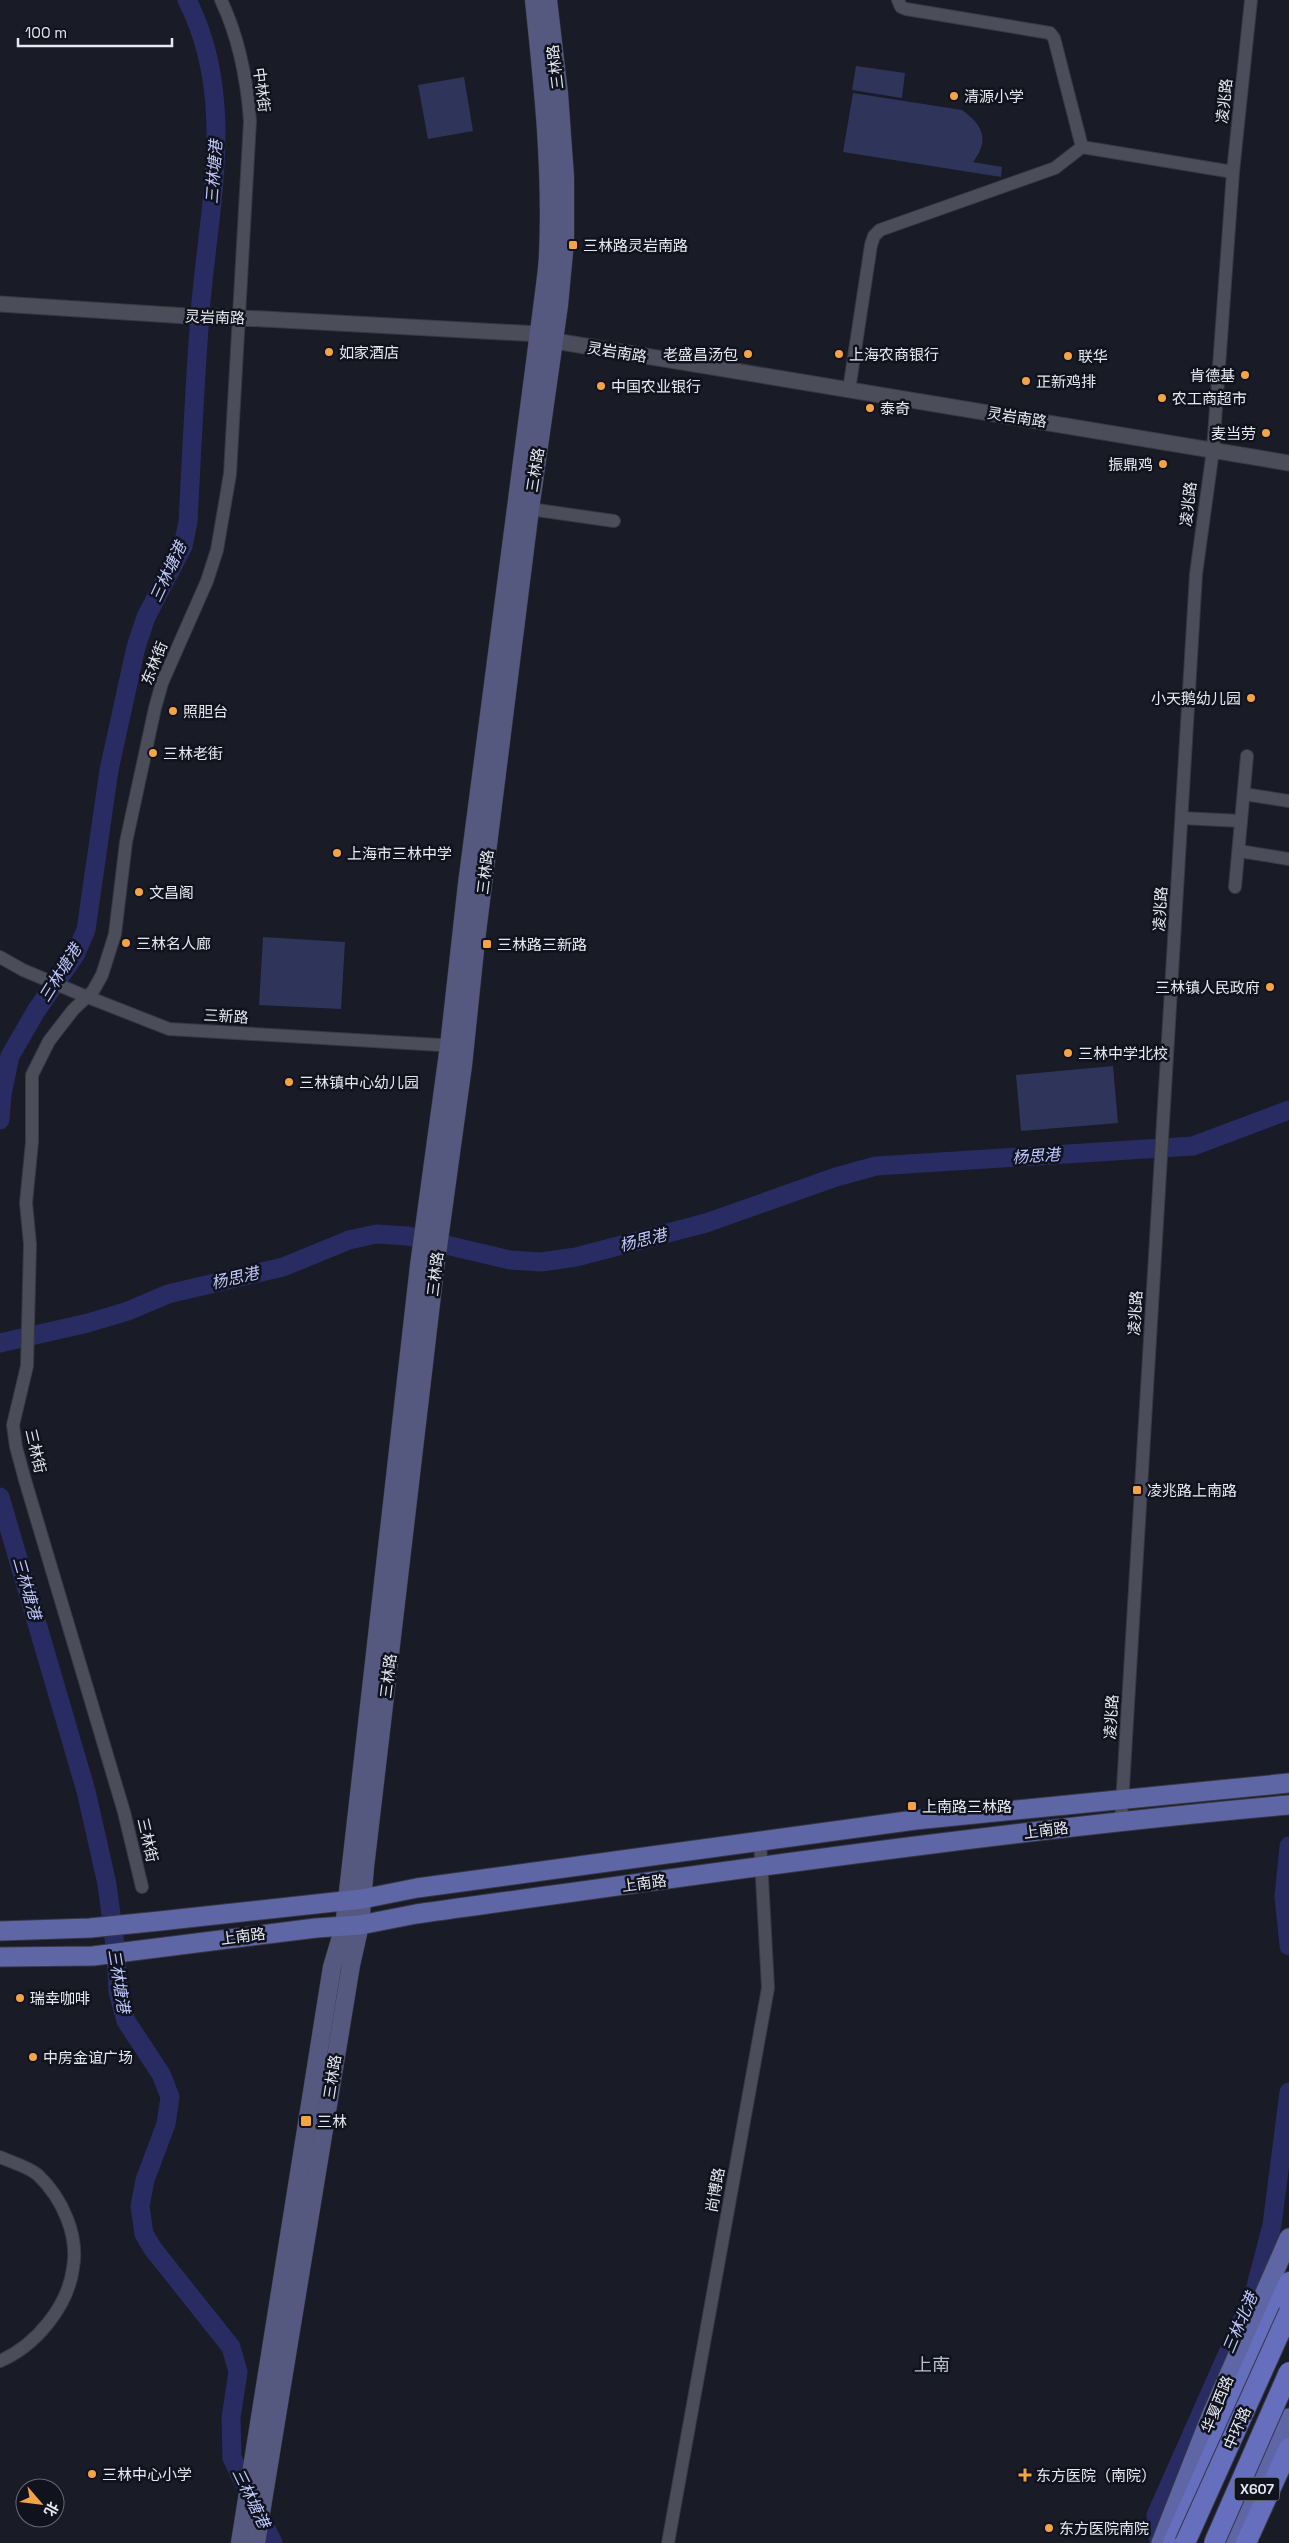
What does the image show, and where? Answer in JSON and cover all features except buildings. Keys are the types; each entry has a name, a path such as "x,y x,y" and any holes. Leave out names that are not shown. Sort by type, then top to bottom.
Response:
{"highway":[{"path":"1173,2543 1289,2282"},
{"name":"中环路","path":"1185,2543 1289,2312"},
{"name":"中环路","path":"1214,2543 1289,2372"},
{"path":"1246,2543 1287,2434"}],"main road":[{"name":"三林路","path":"256,2543 351,1965 352,1926 427,1268 434,1220 464,1065 457,1046 467,884 548,257 548,170 544,94 534,0"},
{"name":"三林路","path":"457,1046 530,509 555,341 565,242 565,178 559,94 548,0"},
{"name":"上南路","path":"0,1931 90,1928 355,1899 417,1888 915,1820 1122,1798 1283,1784"},
{"name":"上南路","path":"0,1957 92,1956 164,1946 352,1926 416,1914 761,1866 1121,1821 1282,1805"},
{"name":"三林路","path":"240,2543 332,1967 352,1926"},
{"name":"华夏西路","path":"1162,2543 1211,2416 1289,2238"},
{"name":"华夏西路","path":"1178,2543 1289,2300"},
{"name":"X607","path":"1233,2543 1287,2434"},
{"path":"1256,2543 1289,2472"}],"street":[{"name":"中林街","path":"221,0 238,45 248,94 250,121 238,338"},
{"path":"898,0 901,7 906,9 1050,33 1054,38 1082,147"},
{"name":"凌兆路","path":"1121,1821 1196,574 1213,450 1233,172 1252,0"},
{"path":"849,390 871,245 874,236 880,230 1056,168 1082,147 1233,172"},
{"name":"灵岩南路","path":"0,304 187,316 538,334 555,341 1289,463"},
{"name":"东林街","path":"83,996 98,984 115,934 126,842 162,683 194,614 217,550 230,474 238,338"},
{"path":"530,509 614,521"},
{"path":"1235,887 1248,756"},
{"path":"1244,794 1289,801"},
{"path":"1182,818 1241,821"},
{"path":"1238,851 1289,859"},
{"name":"三新路","path":"0,957 32,974 83,996 169,1029 340,1037 457,1046"},
{"name":"三林街","path":"83,996 49,1041 32,1075 33,1133 26,1203 30,1244 27,1366 13,1425 16,1447 124,1812 142,1887"},
{"name":"尚博路","path":"668,2543 766,1996 768,1971 760,1841"},
{"path":"0,2157 36,2174 57,2197 73,2237 74,2269 63,2299 38,2336 0,2361"},
{"path":"1231,2428 1287,2434"}],"shaded area":[{"path":"856,66 905,73 902,98 852,90"},
{"path":"464,77 473,131 428,139 418,85"},
{"path":"853,93 962,110 975,121 982,133 981,147 973,162 1002,167 1001,177 843,152"},
{"path":"263,937 345,942 341,1009 259,1005"},
{"path":"1113,1066 1118,1123 1021,1131 1016,1075"}],"waterway":[{"name":"三林塘港","path":"0,1120 2,1094 10,1056 36,1011 75,955 86,930 109,770 136,647 146,617 183,546 188,522 201,302 216,149 211,73 202,36 187,0"},
{"name":"杨思港","path":"0,1343 88,1323 128,1311 168,1294 283,1267 349,1240 376,1234 408,1236 510,1260 541,1262 576,1257 706,1223 836,1177 876,1166 1193,1146 1289,1110"},
{"name":"三林塘港","path":"0,1497 86,1791 107,1884 116,1953 118,1992 126,2021 161,2074 170,2097 166,2124 145,2180 140,2206 144,2234 153,2249 231,2347 238,2372 231,2418 232,2458 273,2543"},
{"name":"三林北港","path":"1289,1846 1284,1897 1289,1946"},
{"name":"三林北港","path":"1159,2543 1156,2515 1254,2294 1272,2225 1289,2092"}],"place":[{"name":"清源小学","path":"954,96"},
{"name":"三林路灵岩南路","path":"573,245"},
{"name":"如家酒店","path":"329,352"},
{"name":"老盛昌汤包","path":"748,354"},
{"name":"上海农商银行","path":"839,354"},
{"name":"联华","path":"1068,356"},
{"name":"肯德基","path":"1245,375"},
{"name":"正新鸡排","path":"1026,381"},
{"name":"中国农业银行","path":"601,386"},
{"name":"农工商超市","path":"1162,398"},
{"name":"泰奇","path":"870,408"},
{"name":"麦当劳","path":"1266,433"},
{"name":"振鼎鸡","path":"1163,464"},
{"name":"小天鹅幼儿园","path":"1251,698"},
{"name":"照胆台","path":"173,711"},
{"name":"三林老街","path":"153,753"},
{"name":"上海市三林中学","path":"337,853"},
{"name":"文昌阁","path":"139,892"},
{"name":"三林名人廊","path":"126,943"},
{"name":"三林路三新路","path":"487,944"},
{"name":"三林镇人民政府","path":"1270,987"},
{"name":"三林中学北校","path":"1068,1053"},
{"name":"三林镇中心幼儿园","path":"289,1082"},
{"name":"凌兆路上南路","path":"1137,1490"},
{"name":"上南路三林路","path":"912,1806"},
{"name":"瑞幸咖啡","path":"20,1998"},
{"name":"中房金谊广场","path":"33,2057"},
{"name":"三林","path":"306,2121"},
{"name":"三林中心小学","path":"92,2474"},
{"name":"东方医院（南院）","path":"1025,2475"},
{"name":"东方医院南院","path":"1049,2528"}],"district":[{"name":"上南","path":"932,2364"}]}
